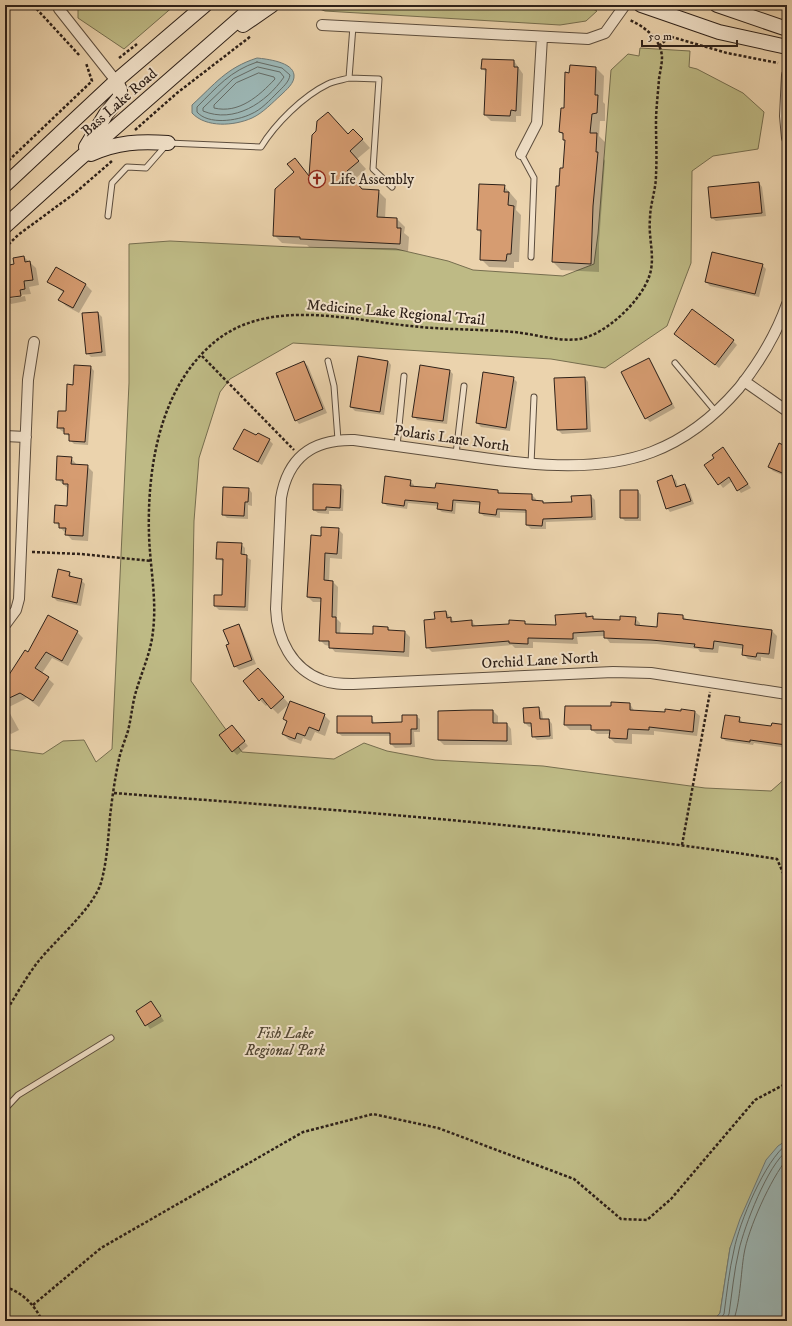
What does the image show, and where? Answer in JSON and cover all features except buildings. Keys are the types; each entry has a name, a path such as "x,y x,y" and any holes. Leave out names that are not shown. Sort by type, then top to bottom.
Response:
{"main road":[{"name":"Bass Lake Road","path":"5,185 116,81 204,5"},
{"name":"Bass Lake Road","path":"5,226 255,5"},
{"path":"213,43 265,11 272,5"},
{"path":"641,5 719,32 787,48"},
{"path":"717,5 787,29"},
{"path":"78,160 106,114 120,97 120,90 116,81"},
{"path":"78,160 107,147 128,142 168,143"}],"street":[{"path":"322,24 588,39 605,33 612,26 625,5"},
{"path":"57,6 116,81"},
{"path":"521,154 537,123 542,36"},
{"path":"787,75 785,116 787,138"},
{"name":"Polaris Lane North","path":"298,664 281,639 276,622 276,608 281,498 284,481 300,457 320,444 338,440 354,440 532,464 560,465 595,463 632,458 674,442 716,412 744,381 771,340 787,304"},
{"path":"5,625 16,610 19,598 29,372 34,342"},
{"path":"744,381 787,411"},
{"path":"5,436 26,437"},
{"name":"Orchid Lane North","path":"298,664 311,675 323,681 353,684 612,672 651,673 787,694"}],"lane":[{"path":"349,78 353,26"},
{"path":"108,216 112,183 127,168 146,168 168,143 261,147 271,130 309,96 329,84 349,78 379,79 373,169 392,187"},
{"path":"521,154 534,178 530,257"},
{"path":"328,361 334,386 338,440"},
{"path":"675,363 716,412"},
{"path":"397,446 404,376"},
{"path":"456,454 464,386"},
{"path":"532,464 534,397"},
{"path":"5,1109 18,1095 34,1084 111,1038"}],"path":[{"path":"33,5 81,56"},
{"path":"599,5 606,8"},
{"name":"Medicine Lake Regional Trail","path":"5,1013 36,965 89,904 97,892 102,880 109,846 110,813 119,758 127,732 134,696 152,646 154,607 149,534 151,491 156,445 175,393 184,377 219,339 242,325 285,316 314,314 411,326 516,332 557,339 580,339 603,329 633,305 648,280 650,272 652,248 650,217 656,174 656,109 662,52 648,30 630,20"},
{"path":"132,132 177,93 258,31"},
{"path":"659,46 672,37 727,53 778,63"},
{"path":"5,164 92,81 86,62"},
{"path":"5,248 18,235 75,193 117,158"},
{"path":"202,356 300,457"},
{"path":"21,552 81,554 151,561"},
{"path":"682,845 712,682"},
{"path":"114,793 546,828 682,845 777,859 787,882"},
{"path":"33,1305 101,1248 303,1132 373,1114 438,1128 574,1179 621,1220 647,1220 671,1199 755,1100 787,1083"},
{"path":"5,1287 14,1290 33,1305 42,1321"}],"green space":[{"path":"78,5 151,5 153,7 156,5 175,5 124,49 78,18"},
{"path":"309,5 585,5 597,11 586,21 560,25 325,11"},
{"name":"Fish Lake Regional Park","path":"640,48 690,51 689,67 697,69 743,93 764,112 758,149 713,156 692,171 691,263 667,326 605,368 551,359 293,343 230,379 220,392 199,458 194,521 191,681 242,752 334,759 364,743 387,751 435,760 543,766 705,788 771,791 787,777 787,1140 730,1248 720,1313 713,1321 5,1321 5,749 43,754 63,741 84,740 96,762 112,749 129,383 129,244 170,241 292,247 396,249 448,261 473,270 563,276 594,264 598,234 611,70 628,54 639,56"}],"water":[{"path":"257,58 273,60 284,64 293,71 294,75 290,86 268,107 252,118 229,124 205,121 192,113 192,105 222,77 246,62"},
{"path":"787,1140 787,1321 713,1321 720,1313 730,1248 740,1219 766,1160 778,1146"}],"place":[{"name":"Life Assembly","path":"317,179"}]}
